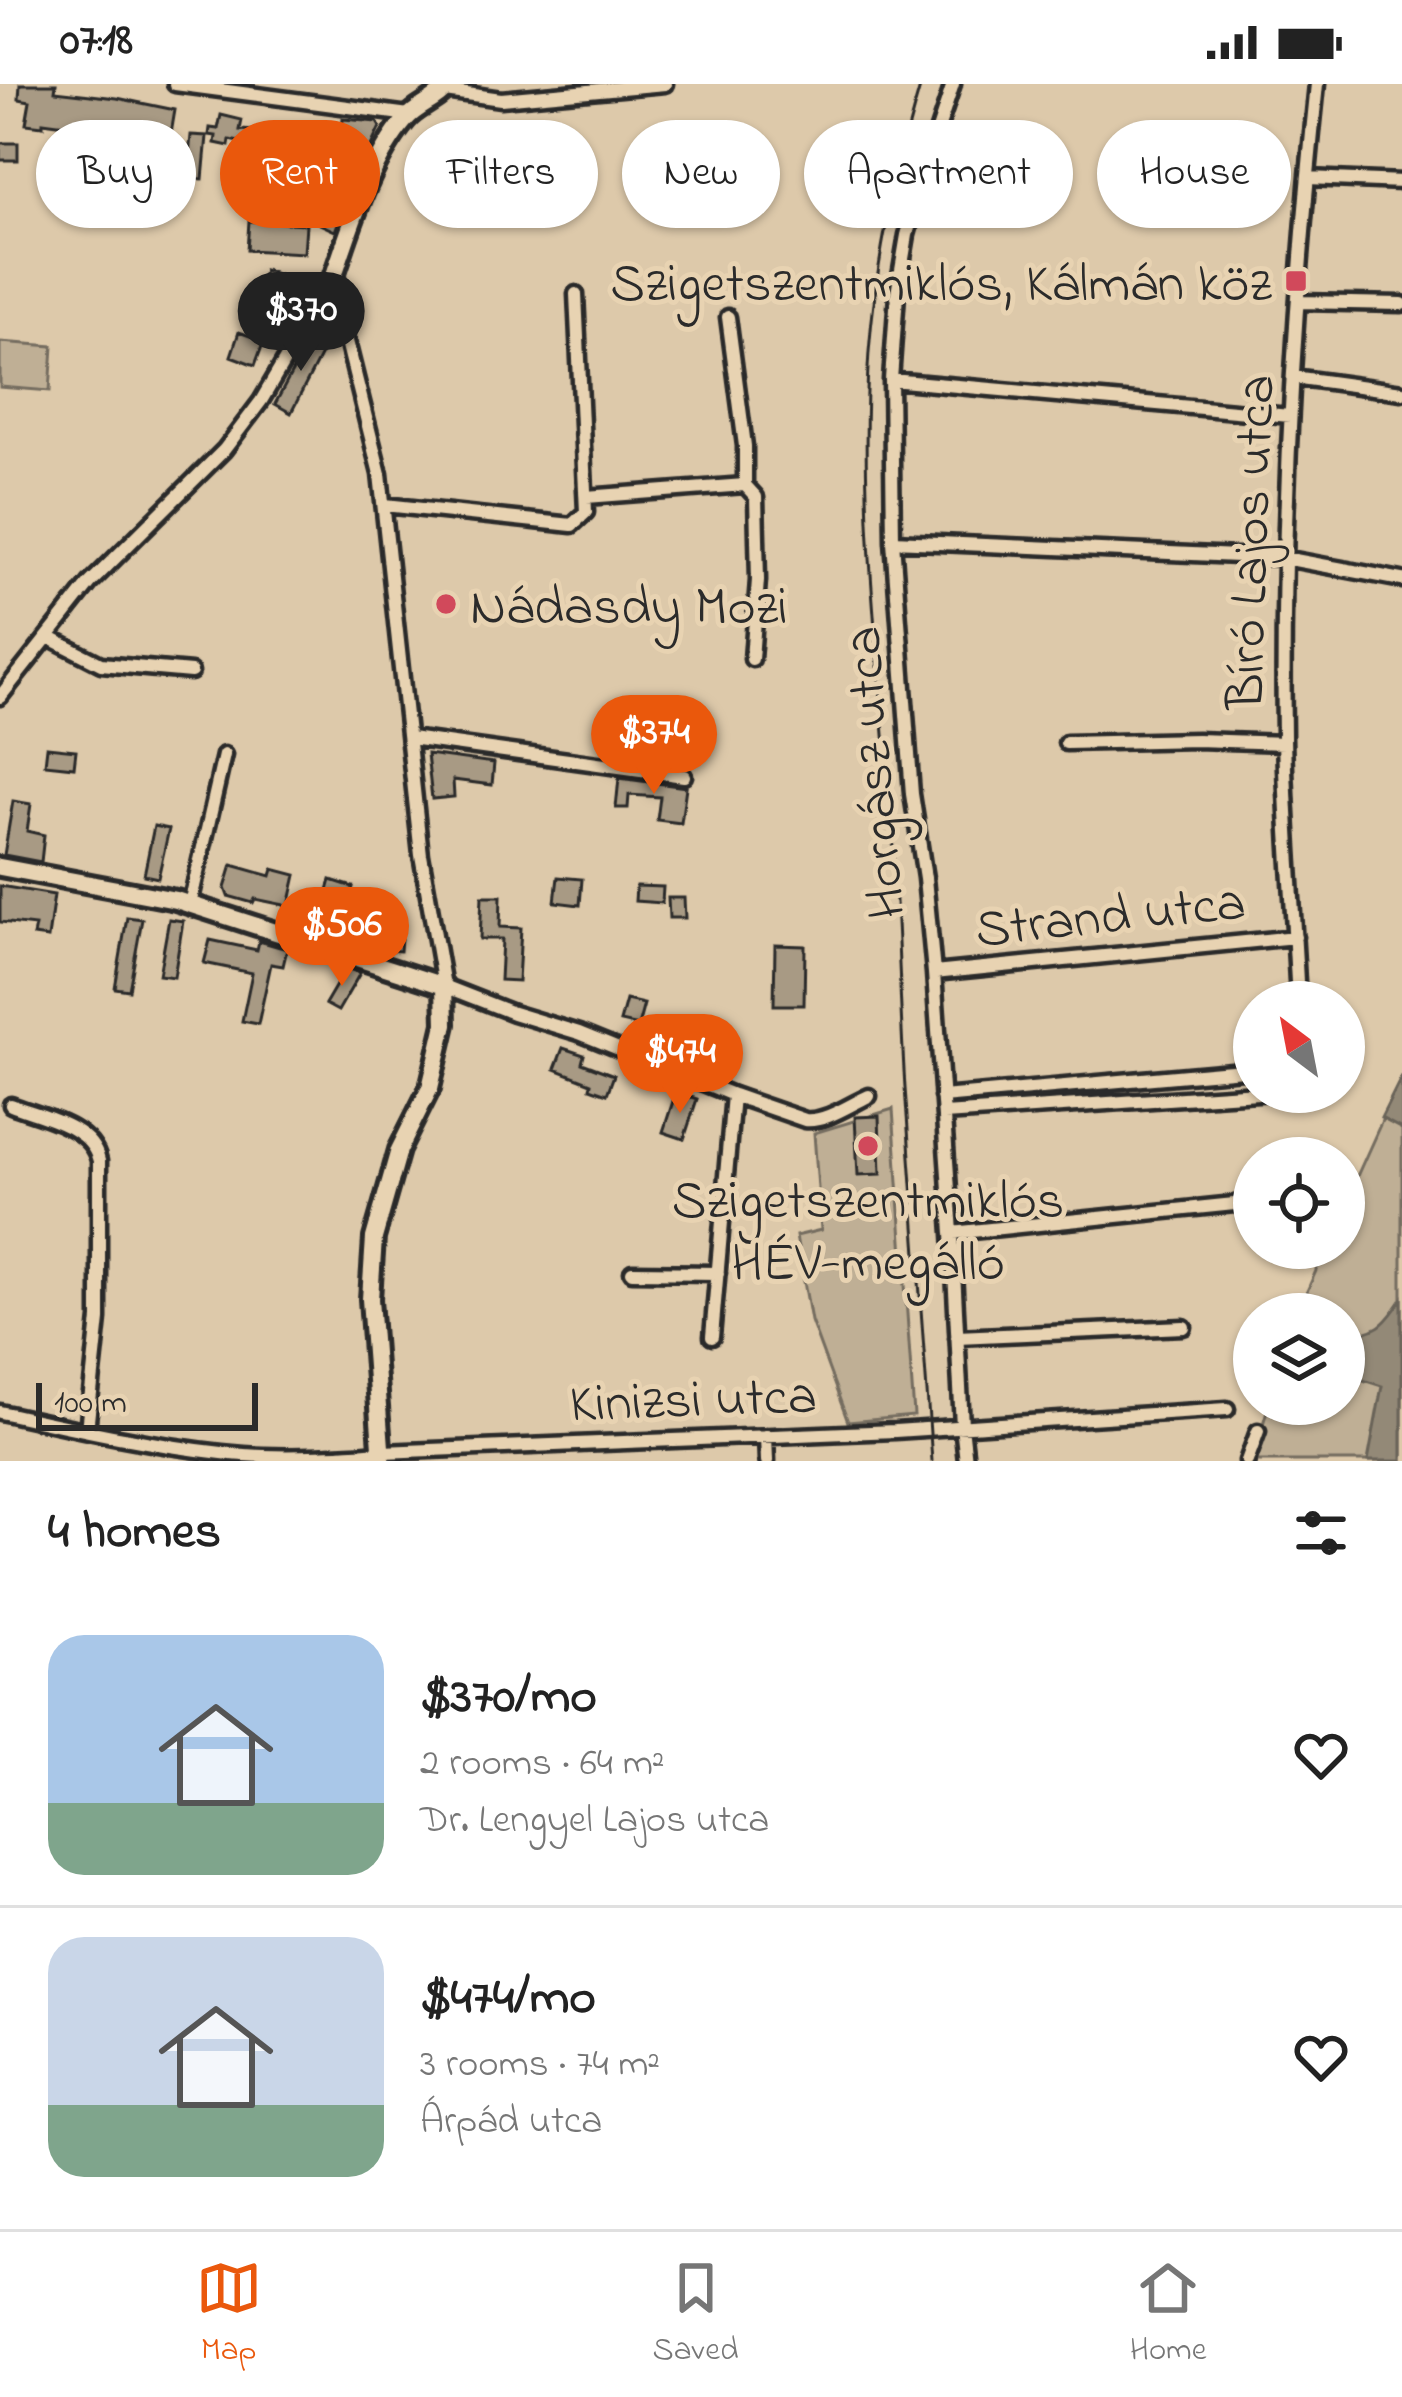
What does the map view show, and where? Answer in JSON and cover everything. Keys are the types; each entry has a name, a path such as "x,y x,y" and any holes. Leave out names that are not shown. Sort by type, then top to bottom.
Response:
{"street":[{"path":"175,84 329,97 409,115"},
{"path":"2,692 90,583 224,450 261,401 332,281 356,211 388,144 409,115 447,87 502,99 664,84"},
{"name":"Horgász utca","path":"953,84 907,235 891,380 893,542 912,794 934,973 966,1461"},
{"name":"Bíró Lajos utca","path":"1297,981 1284,742 1285,558 1290,416 1317,84"},
{"path":"1308,178 1402,182"},
{"path":"332,281 385,506 421,855 446,1024 430,1088 399,1150 374,1238 370,1299 382,1456"},
{"path":"385,506 572,525 586,512 576,294"},
{"path":"1298,302 1402,304"},
{"path":"728,317 746,446 745,485 757,497 752,659"},
{"path":"307,323 341,322"},
{"path":"1293,377 1402,392"},
{"path":"891,380 1290,416"},
{"path":"586,496 745,485"},
{"path":"893,542 1285,558 1402,580"},
{"path":"48,637 101,664 191,672"},
{"path":"410,738 684,776"},
{"path":"1066,743 1284,742"},
{"path":"190,904 224,755"},
{"path":"0,867 190,904 579,1033 813,1121 868,1096"},
{"name":"Strand utca","path":"934,973 1295,937"},
{"path":"942,1097 1233,1071"},
{"path":"712,1337 734,1095"},
{"path":"944,1114 1233,1095"},
{"path":"11,1105 82,1133 97,1151 99,1319 87,1430"},
{"path":"952,1233 1233,1204"},
{"path":"632,1272 718,1273"},
{"path":"957,1337 1184,1327"},
{"name":"Kinizsi utca","path":"0,1412 226,1454 382,1456 1227,1409"},
{"path":"1247,1461 1258,1431"},
{"path":"766,1436 767,1461"},
{"path":"569,1444 570,1461"}],"shaded area":[{"path":"0,342 53,346 50,391 0,387"},
{"path":"1402,1076 1402,1461 1252,1461 1263,1425 1365,1425 1365,1293 1306,1293 1317,1269 1365,1269 1365,1158"},
{"path":"1402,1076 1402,1129 1381,1118"},
{"path":"893,1109 914,1416 848,1422 811,1321 796,1236 821,1230 814,1133"},
{"path":"1402,1299 1402,1461 1368,1461 1382,1386 1365,1381 1365,1333 1390,1315"}],"building":[{"path":"20,84 56,84 55,91 175,110 173,120 36,120 36,125 26,124 30,101 19,99"},
{"path":"221,115 242,120 220,120 220,144 215,143 216,136 209,135 210,128 218,129"},
{"path":"196,135 207,136 203,179 196,179"},
{"path":"0,143 18,143 18,160 0,160"},
{"path":"249,228 306,228 304,253 247,250"},
{"path":"264,270 305,283 295,314 280,309 284,293 260,286"},
{"path":"239,332 264,341 255,365 231,356"},
{"path":"311,337 328,341 291,413 275,404"},
{"path":"47,747 76,750 74,767 45,764"},
{"path":"427,754 494,763 492,785 453,780 454,797 432,799"},
{"path":"619,778 686,787 681,823 657,820 660,797 629,795 628,808 616,808"},
{"path":"13,801 31,804 27,831 44,835 41,862 4,855"},
{"path":"154,826 169,829 158,878 144,875"},
{"path":"232,865 271,876 273,869 296,875 289,906 228,896 225,888"},
{"path":"558,877 582,879 580,905 555,902"},
{"path":"331,880 353,887 345,915 402,925 400,951 370,949 316,932"},
{"path":"0,886 54,895 48,938 33,936 35,926 0,922"},
{"path":"636,886 663,887 662,903 635,901"},
{"path":"482,896 501,896 500,927 521,928 518,981 500,980 502,939 480,939"},
{"path":"668,898 684,898 685,918 669,918"},
{"path":"127,917 142,919 129,990 115,988"},
{"path":"169,919 183,921 174,977 159,975"},
{"path":"210,940 257,950 259,941 287,949 283,966 271,964 258,1024 242,1021 252,973 204,963"},
{"path":"775,945 805,946 804,1005 774,1005"},
{"path":"346,968 360,973 338,1011 325,1004"},
{"path":"626,1000 644,1004 638,1026 620,1022"},
{"path":"563,1048 584,1055 582,1063 614,1075 607,1094 555,1069"},
{"path":"676,1092 697,1099 684,1139 663,1132"},
{"name":"Szigetszentmiklós HÉV-megálló","path":"879,1116 881,1174 858,1175 855,1117"}],"tram line":[{"path":"921,84 895,183 876,284 866,472 932,1461"}],"place":[{"name":"Szigetszentmiklós, Kálmán köz","path":"1296,281"},
{"name":"Nádasdy Mozi","path":"446,604"},
{"name":"Szigetszentmiklós HÉV-megálló","path":"868,1146"}]}
